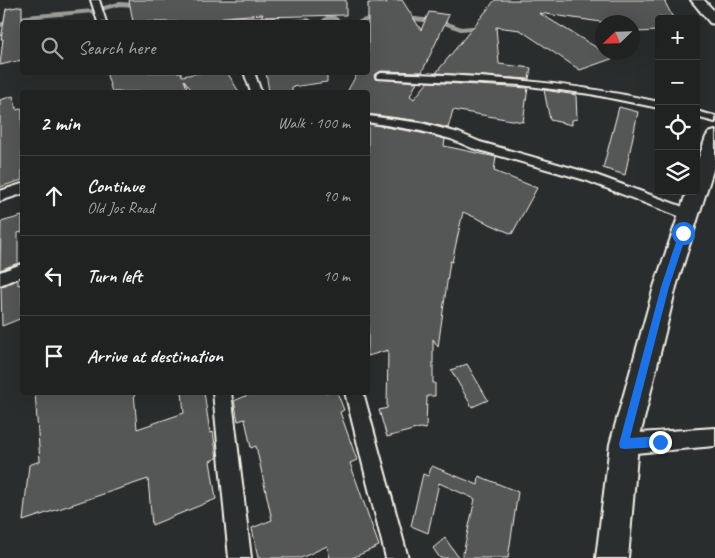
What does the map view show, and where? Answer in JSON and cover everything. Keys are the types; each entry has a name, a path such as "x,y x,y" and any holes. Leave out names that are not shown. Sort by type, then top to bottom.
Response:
{"main road":[{"path":"696,0 715,20"},
{"path":"612,558 624,444 665,287 715,137"}],"street":[{"path":"250,75 255,90"},
{"path":"381,76 518,81 586,89 655,104"},
{"path":"700,115 715,119"},
{"path":"370,119 413,126 455,136 476,145 588,177 689,215"},
{"path":"0,196 20,189"},
{"path":"0,278 20,271"},
{"path":"222,395 240,558"},
{"path":"355,395 397,558"},
{"path":"624,444 715,438"}],"building":[{"path":"129,0 346,0 346,15 261,17 263,14 222,17 220,20 133,20"},
{"path":"385,0 402,0 421,30 429,12 449,15 422,72 381,71 374,75 375,79 417,82 410,96 414,99 428,82 528,88 523,122 453,110 448,128 421,121 370,114 370,90 348,90 356,75 370,75 370,20 368,20 368,3 387,3"},
{"path":"495,0 664,0 672,15 655,15 655,31 640,32 640,15 595,15 595,21 539,13 595,47 595,60 608,60 580,70 520,30 496,27 499,64 531,68 529,79 436,73"},
{"path":"22,6 20,60 0,65 3,39 1,39 6,9"},
{"path":"107,75 229,75 238,90 192,90 184,80 187,88 178,90 111,90"},
{"path":"266,75 327,75 327,82 292,87 292,90 269,90"},
{"path":"544,90 576,95 577,119 572,120 572,125 550,120"},
{"path":"13,96 17,110 20,109 20,181 0,187 0,100"},
{"path":"619,107 638,112 625,175 603,168"},
{"path":"370,124 445,139 444,146 496,157 494,171 537,188 512,234 463,212 452,262 450,261 438,347 433,339 433,383 435,383 435,396 427,396 426,429 420,428 387,437 379,410 387,408 388,350 370,355"},
{"path":"20,217 18,263 0,270 1,222"},
{"path":"18,279 18,285 20,284 20,319 2,326 1,287"},
{"path":"467,364 488,400 472,407 451,370"},
{"path":"35,395 134,395 137,429 184,413 182,395 204,395 210,433 213,432 217,458 210,461 216,499 152,525 148,479 23,521 29,465 40,461"},
{"path":"248,395 338,395 344,410 340,412 357,460 350,463 379,546 352,558 330,558 327,546 301,558 258,558 252,528 272,520 256,446 251,448 245,419 238,421 234,401"},
{"path":"432,466 478,485 479,476 518,492 508,558 462,558 475,499 439,483 428,533 411,526 423,474 428,476"},
{"path":"445,538 459,558 440,558 433,548"}],"waterway":[{"path":"0,25 26,17 93,11 119,4 135,5"},
{"path":"228,15 238,18 273,18 274,20"},
{"path":"366,20 374,17"},
{"path":"325,20 327,18 337,20"},
{"path":"406,18 442,22 461,29 472,28"}],"route":[{"path":"660,442 624,444 665,287 683,233"}]}
